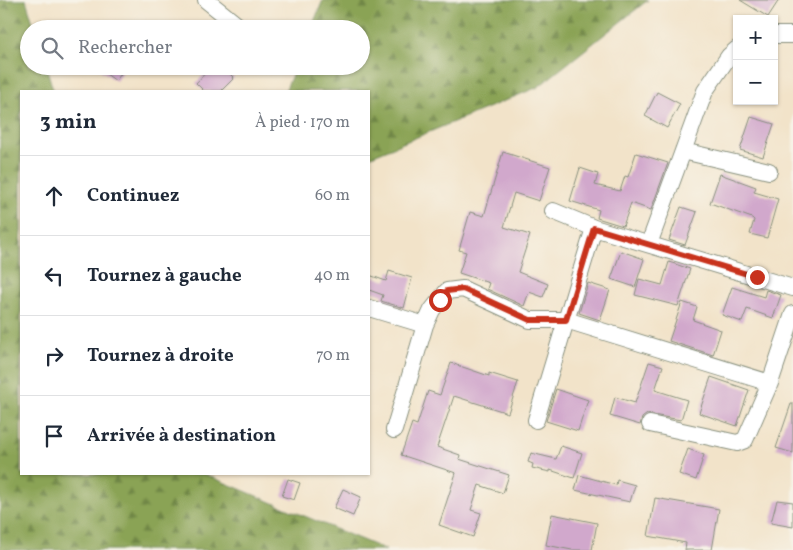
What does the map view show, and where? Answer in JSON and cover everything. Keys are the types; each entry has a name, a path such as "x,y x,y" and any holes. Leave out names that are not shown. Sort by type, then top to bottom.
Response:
{"street":[{"path":"206,0 231,20"},
{"path":"778,36 793,35"},
{"path":"649,244 704,91 733,52"},
{"path":"683,150 769,171"},
{"path":"553,211 594,228 793,288"},
{"path":"536,420 594,228"},
{"path":"394,430 425,326 432,310 447,291 463,289 530,320 566,320 770,383"},
{"path":"370,308 425,326"},
{"path":"650,424 737,443 746,440 770,383 793,314"}],"green space":[{"path":"0,0 26,0 32,20 20,20 20,75 49,75 53,90 20,90 20,475 206,475 386,550 0,550"},
{"path":"323,0 648,0 538,87 370,157 370,90 285,90 292,75 370,75 370,20 315,20"}],"building":[{"path":"740,0 779,0 769,15 765,15"},
{"path":"108,75 120,75 116,81"},
{"path":"204,75 231,75 234,78 222,90 203,90 196,83"},
{"path":"657,92 680,104 667,128 645,116"},
{"path":"751,117 774,124 763,157 740,150"},
{"path":"503,152 550,167 539,201 514,193 504,227 530,235 518,272 548,284 543,297 529,292 524,306 487,289 489,283 459,273 466,252 459,250 470,212 484,216"},
{"path":"636,153 668,163 651,210 631,203 623,226 597,218 599,210 570,201 580,168 598,174 595,185 620,191 625,176 628,177"},
{"path":"720,174 756,187 754,192 778,199 767,238 750,234 754,220 752,218 710,203"},
{"path":"681,207 697,212 685,245 669,240"},
{"path":"621,251 644,259 635,287 611,279"},
{"path":"669,262 690,269 678,306 635,295 639,279 662,285"},
{"path":"389,271 412,278 404,308 381,301 383,295 370,290 370,275 386,281"},
{"path":"588,283 610,290 600,320 579,313"},
{"path":"732,287 764,297 766,290 781,295 773,318 747,309 742,322 722,315"},
{"path":"682,302 697,307 693,320 721,330 713,355 669,341"},
{"path":"649,362 663,366 655,390 687,400 681,420 647,414 642,418 640,425 610,416 615,397 635,403"},
{"path":"451,363 489,376 489,373 518,382 508,413 454,396 437,447 460,455 459,459 509,475 503,493 479,485 471,510 481,513 473,537 439,525 456,473 401,455 412,423 417,425 428,391 440,395"},
{"path":"711,377 749,390 737,426 699,413"},
{"path":"556,389 588,400 578,431 546,421"},
{"path":"791,404 793,404 793,453 776,448"},
{"path":"561,446 582,453 574,478 550,470 550,472 532,468 533,464 528,462 531,453 556,459"},
{"path":"688,449 704,455 696,480 679,474"},
{"path":"579,475 616,485 617,480 635,485 630,502 575,490"},
{"path":"288,479 300,483 294,500 282,496"},
{"path":"343,489 361,497 353,516 334,508"},
{"path":"655,498 719,509 712,550 685,550 686,543 648,536"},
{"path":"777,500 793,502 793,527 771,523"},
{"path":"552,514 597,523 592,550 572,550 546,545"}],"route":[{"path":"440,300 447,291 463,289 530,320 566,320 594,228 757,277"}]}
